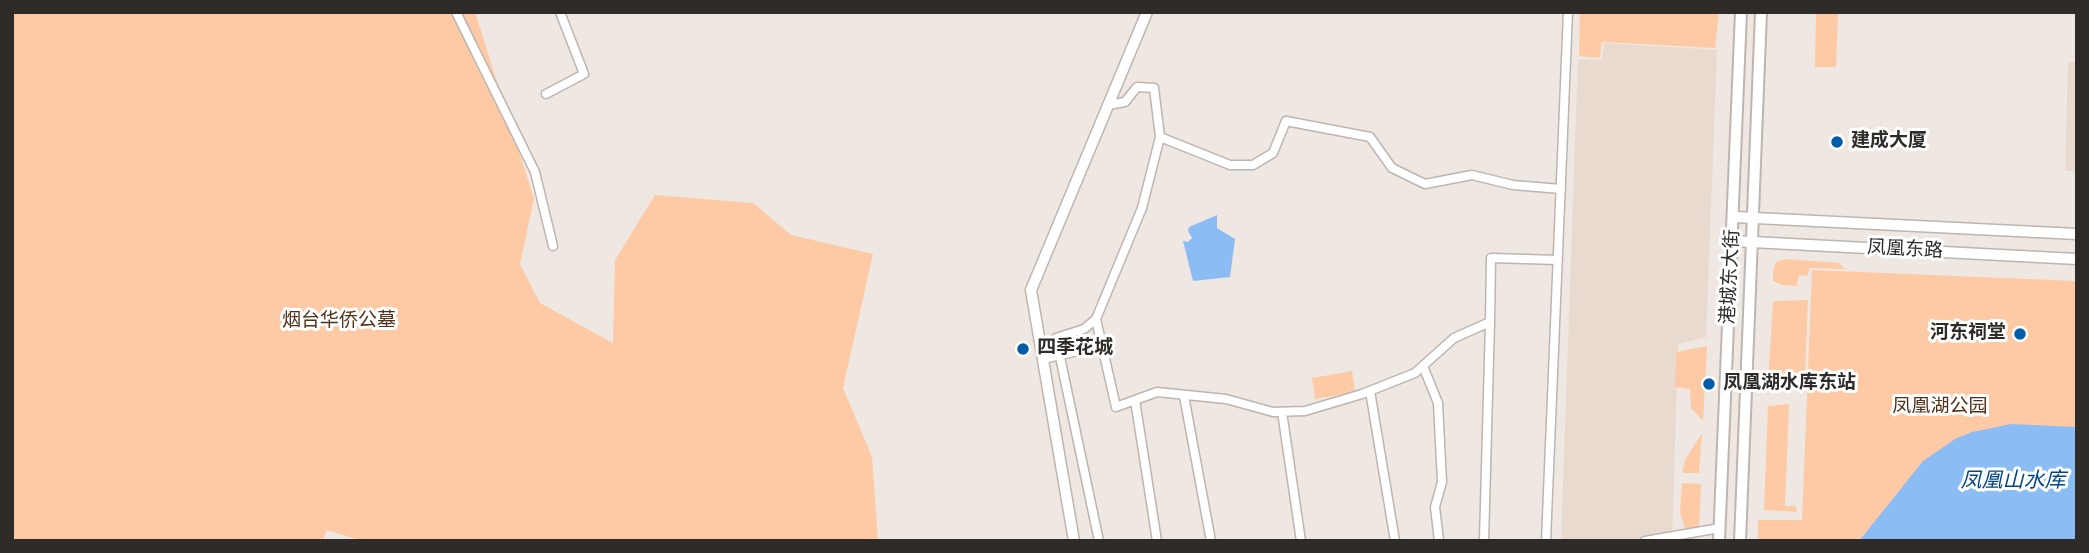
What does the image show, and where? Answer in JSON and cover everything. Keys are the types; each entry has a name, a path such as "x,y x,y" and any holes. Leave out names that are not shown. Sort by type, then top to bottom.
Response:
{"main road":[{"name":"港城东大街","path":"1719,541 1734,241 1741,12"},
{"name":"港城东大街","path":"1740,541 1755,218 1761,12"}],"street":[{"path":"456,12 535,172 553,246"},
{"path":"547,94 584,74 560,12"},
{"path":"1074,541 1031,290 1147,12"},
{"path":"1546,541 1568,12"},
{"path":"1099,541 1056,338 1084,329 1096,319 1142,208 1160,137 1154,88 1137,87 1125,102 1108,105"},
{"path":"1160,137 1230,165 1253,165 1273,153 1286,121 1370,137 1392,168 1425,184 1472,175 1513,185 1560,189"},
{"name":"凤凰东路","path":"1735,216 2077,234"},
{"name":"凤凰东路","path":"1734,241 2077,260"},
{"path":"1484,541 1491,258 1558,260"},
{"path":"1096,319 1115,407 1157,392 1226,399 1282,412 1306,411 1370,391 1415,373 1454,338 1490,323"},
{"path":"1043,359 1100,346"},
{"path":"1423,366 1438,403 1442,482 1435,507 1439,541"},
{"path":"1370,391 1395,541"},
{"path":"1184,396 1211,541"},
{"path":"1135,400 1157,541"},
{"path":"1282,412 1301,541"},
{"path":"1645,541 1720,528"}],"shaded area":[{"path":"1604,43 1717,50 1706,337 1678,344 1672,541 1561,541 1578,59 1602,60"},
{"path":"2068,62 2077,62 2077,171 2065,171"}],"green space":[{"name":"烟台华侨公墓","path":"12,12 475,12 534,199 520,264 540,303 613,343 615,260 655,195 753,203 791,235 873,254 843,388 872,457 878,541 362,541 327,530 323,541 12,541"},
{"path":"1580,12 1719,12 1715,48 1602,42 1600,58 1579,56"},
{"path":"1816,12 1838,12 1836,67 1815,67"},
{"path":"1785,259 1839,263 1845,269 1810,268 1807,276 1799,275 1797,286 1782,285 1773,281 1773,271 1776,262"},
{"name":"凤凰湖公园","path":"1812,270 2077,281 2077,541 1758,541 1758,520 1802,520"},
{"path":"1808,300 1805,374 1787,390 1768,385 1773,301"},
{"path":"1707,346 1703,421 1691,408 1690,389 1675,387 1676,352"},
{"path":"1352,371 1355,392 1315,399 1312,378"},
{"path":"1789,404 1785,506 1796,506 1797,512 1764,510 1768,406"},
{"path":"1702,433 1699,473 1682,473 1685,460"},
{"path":"1682,483 1701,484 1699,528 1685,528 1680,512"}],"water":[{"path":"1217,215 1217,228 1235,239 1230,277 1193,281 1183,241 1188,242 1192,238 1189,227"},
{"name":"凤凰山水库","path":"2011,424 2077,427 2077,541 1859,541 1923,461 1955,439 1972,432"}],"place":[{"name":"建成大厦","path":"1837,142"},
{"name":"河东祠堂","path":"2020,334"},
{"name":"四季花城","path":"1023,349"},
{"name":"凤凰湖水库东站","path":"1709,384"}]}
